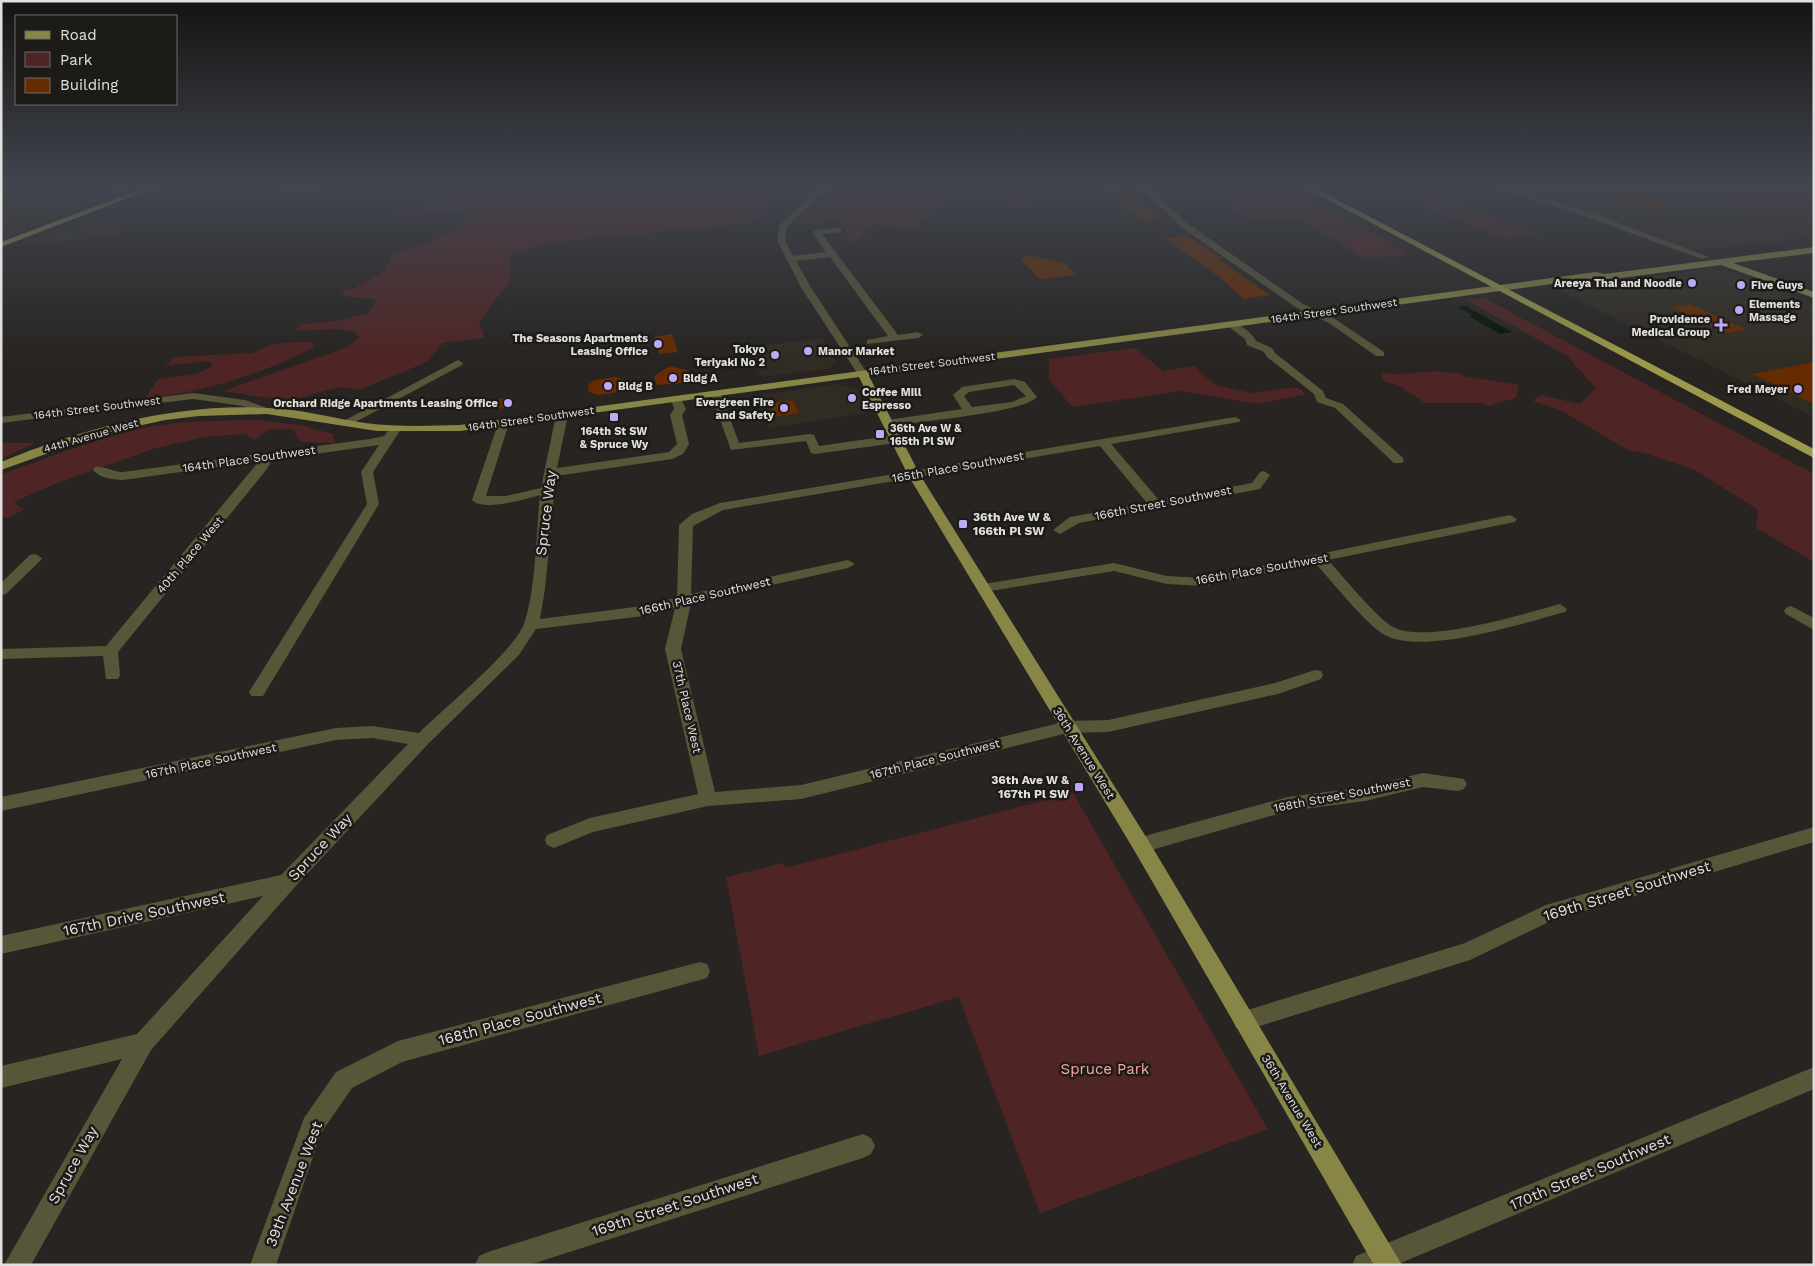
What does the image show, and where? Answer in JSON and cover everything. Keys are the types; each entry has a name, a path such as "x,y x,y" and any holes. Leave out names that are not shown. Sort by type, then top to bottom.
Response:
{"highway":[{"path":"1416,244 1814,454"},
{"path":"1429,244 1814,443"}],"main road":[{"name":"164th Street Southwest","path":"1596,275 1594,272 1806,244"},
{"name":"164th Street Southwest","path":"269,411 346,423 391,434 503,423 1596,275 1604,277 1814,250"},
{"path":"1705,257 1717,262 1740,267 1814,295"},
{"path":"1728,265 1731,269 1814,300"},
{"name":"36th Avenue West","path":"862,373 914,475 1141,845 1244,1021 1380,1262"},
{"name":"44th Avenue West","path":"1,466 89,434 126,424 184,414 269,411"}],"street":[{"name":"36th Avenue West","path":"782,244 789,259 862,373"},
{"path":"825,244 895,338"},
{"path":"1211,244 1300,306 1316,313 1323,322 1376,355"},
{"path":"1669,244 1705,257"},
{"path":"789,259 832,254"},
{"path":"1232,325 1250,338 1251,343 1268,350 1271,355 1319,393 1321,400 1339,406 1398,460"},
{"path":"871,342 918,335"},
{"path":"346,423 458,363"},
{"path":"716,394 735,447 810,437 815,450 969,411 1026,402 1032,397 1018,383 966,389 959,392 958,395 969,411"},
{"path":"184,414 193,396"},
{"name":"164th Street Southwest","path":"1,420 193,396 245,403 269,411"},
{"path":"503,423 478,500 506,500 549,481 672,455 679,451 683,444 676,415 680,409 676,400"},
{"name":"Spruce Way","path":"17,1265 143,1043 287,882 422,740 514,652 531,625 538,589 549,481 562,415"},
{"name":"165th Place Southwest","path":"686,525 697,517 720,507 1235,420"},
{"path":"257,692 373,504 367,472 391,434"},
{"name":"164th Place Southwest","path":"99,470 108,475 124,476 266,457 391,434"},
{"path":"1102,442 1156,505"},
{"name":"40th Place West","path":"110,651 263,466 266,457"},
{"name":"166th Street Southwest","path":"1060,530 1075,520 1256,486 1264,475"},
{"name":"166th Place Southwest","path":"984,588 1114,567 1167,580 1202,582 1510,519"},
{"name":"37th Place West","path":"686,525 684,600 673,649 708,799"},
{"path":"1,592 34,558"},
{"path":"1319,559 1390,632 1417,637 1486,628 1560,609"},
{"name":"166th Place Southwest","path":"531,625 652,610 684,600 848,564"},
{"path":"1791,611 1814,625"},
{"path":"1,654 110,651 112,675"},
{"name":"167th Place Southwest","path":"554,840 590,824 708,799 801,792 1068,727 1108,726 1278,688 1315,675"},
{"name":"167th Place Southwest","path":"1,804 336,734 372,732 422,740"},
{"name":"168th Street Southwest","path":"1141,845 1288,804 1365,794 1423,780 1458,784"},
{"name":"169th Street Southwest","path":"1244,1021 1470,951 1546,914 1814,834"},
{"name":"167th Drive Southwest","path":"1,945 287,882"},
{"name":"168th Place Southwest","path":"344,1080 398,1052 700,971"},
{"path":"1,1077 143,1043"},
{"name":"170th Street Southwest","path":"1380,1262 1814,1078"},
{"name":"39th Avenue West","path":"263,1265 312,1126 344,1080"},
{"name":"169th Street Southwest","path":"488,1265 863,1146"}],"shaded area":[{"path":"1673,244 1753,244 1694,251"},
{"path":"1711,269 1729,272 1814,303 1814,417 1557,289"},
{"path":"1466,306 1512,332 1500,334 1469,316 1472,315 1458,307"},
{"path":"822,338 836,362 828,369 761,377 749,347"},
{"path":"839,384 856,388 867,413 770,428 754,396"}],"green space":[{"path":"423,244 543,244 509,255 511,279 479,322 485,338 443,343 427,362 359,390 341,387 287,401 223,391 345,348 359,338 355,332 337,329 296,331 300,324 337,321 369,313 376,300 342,295 344,290 355,288 385,271 391,255"},
{"path":"1341,244 1393,244 1413,255 1363,258"},
{"path":"1484,298 1814,474 1814,562 1756,528 1758,510 1695,470 1644,453 1628,450 1560,410 1533,401 1541,395 1580,404 1596,388 1566,355 1466,300"},
{"path":"311,342 314,347 274,366 232,381 189,392 145,398 158,379 197,374 213,366 209,361 165,366 174,357 252,353 269,345"},
{"path":"1135,348 1163,371 1194,366 1215,385 1251,393 1296,387 1307,394 1257,404 1182,391 1072,407 1049,379 1049,359"},
{"path":"1435,371 1519,385 1516,398 1488,406 1482,403 1425,403 1397,385 1383,381 1381,373 1400,374"},
{"path":"258,420 300,425 333,434 335,443 301,442 292,429 268,430 254,440 245,434 205,437 153,449 55,484 14,502 24,510 7,518 1,515 1,474 88,444 139,429 184,422"},
{"path":"1,443 35,443 1,459"},
{"name":"Spruce Park","path":"1073,793 1268,1129 1040,1213 959,997 759,1056 726,877 783,863 785,868"}],"building":[{"path":"1173,244 1200,244 1270,295 1244,299 1218,276"},
{"path":"1028,255 1064,263 1077,275 1040,279 1021,260"},
{"path":"1690,304 1747,330 1726,333 1671,307"},
{"name":"The Seasons Apartments Leasing Office","path":"672,334 678,352 659,354 654,337"},
{"name":"Fred Meyer","path":"1814,362 1814,404 1752,374"},
{"name":"Bldg A","path":"670,366 690,371 692,379 685,383 657,385 654,376"},
{"name":"Bldg B","path":"616,377 625,380 627,387 620,392 598,395 589,392 588,385 595,380"},
{"name":"Orchard Ridge Apartments Leasing Office","path":"512,397 514,407 499,409 498,399"},
{"name":"Evergreen Fire and Safety","path":"793,400 799,413 775,417 770,404"}],"place":[{"name":"Areeya Thai and Noodle","path":"1692,283"},
{"name":"Five Guys","path":"1741,285"},
{"name":"Elements Massage","path":"1739,310"},
{"name":"Providence Medical Group","path":"1721,325"},
{"name":"The Seasons Apartments Leasing Office","path":"658,344"},
{"name":"Manor Market","path":"808,351"},
{"name":"Tokyo Teriyaki No 2","path":"775,355"},
{"name":"Bldg A","path":"673,378"},
{"name":"Bldg B","path":"608,386"},
{"name":"Fred Meyer","path":"1798,389"},
{"name":"Coffee Mill Espresso","path":"852,398"},
{"name":"Orchard Ridge Apartments Leasing Office","path":"508,403"},
{"name":"Evergreen Fire and Safety","path":"784,408"},
{"name":"164th St SW & Spruce Wy","path":"614,417"},
{"name":"36th Ave W & 165th Pl SW","path":"880,434"},
{"name":"36th Ave W & 166th Pl SW","path":"963,524"},
{"name":"36th Ave W & 167th Pl SW","path":"1079,787"}]}
